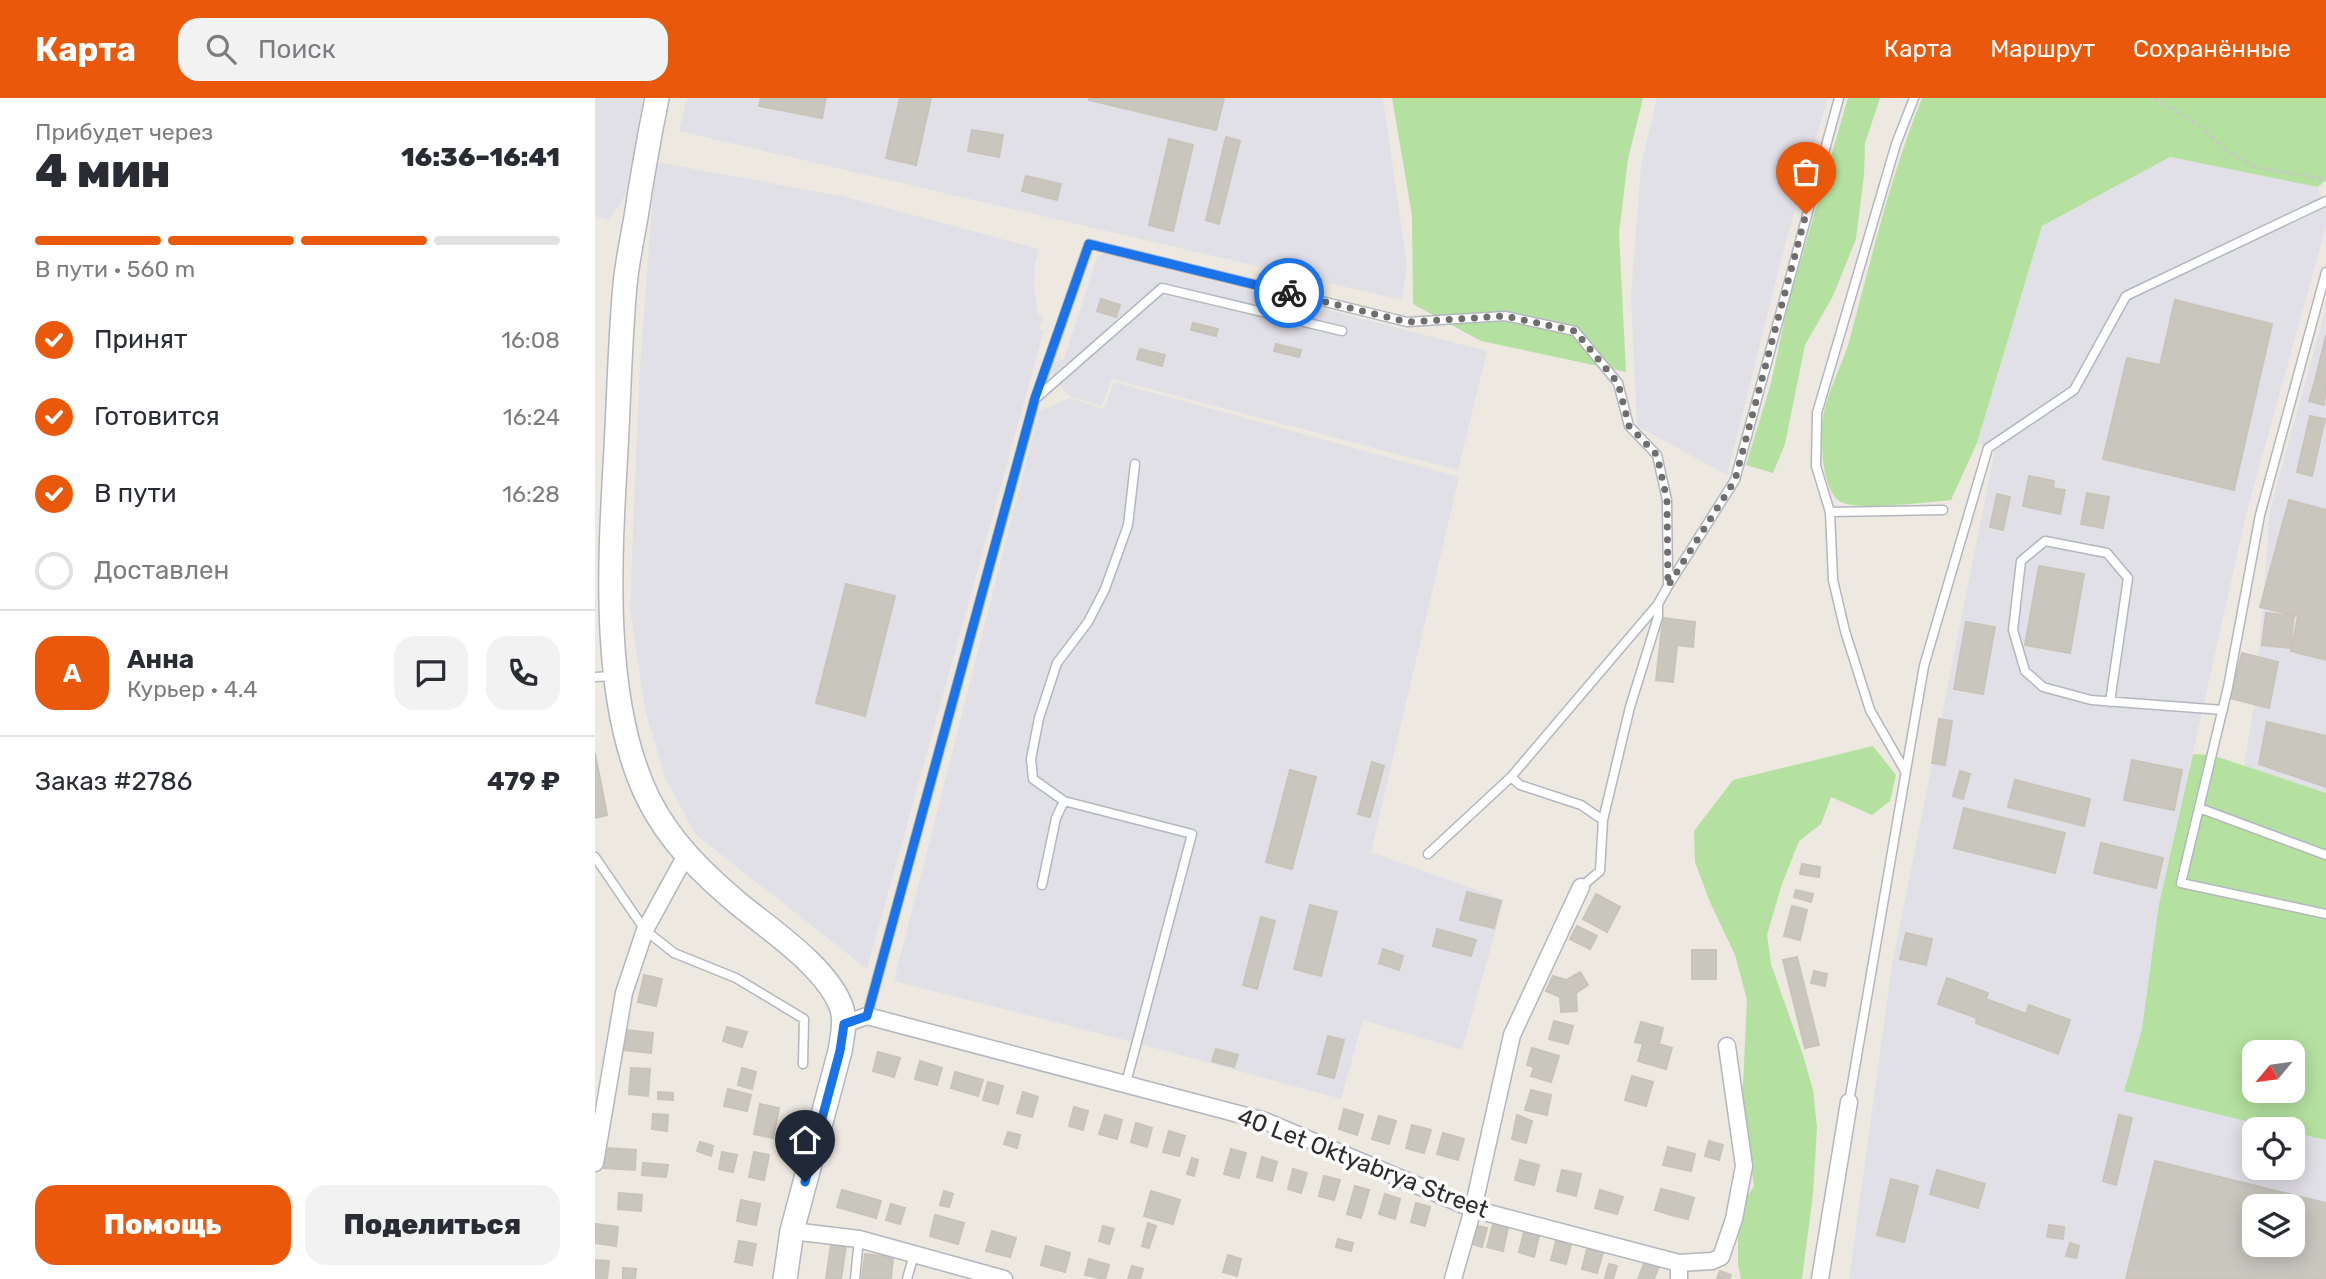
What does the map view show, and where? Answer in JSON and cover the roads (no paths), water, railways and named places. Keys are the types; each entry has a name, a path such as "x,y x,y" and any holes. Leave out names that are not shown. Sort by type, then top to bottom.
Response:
{"main road":[{"path":"657,98 625,283 609,512 612,635 605,676 642,786 656,815 686,855 738,903 807,958 838,999 843,1011 840,1051 792,1231 785,1279"}],"street":[{"path":"595,1163 624,993 645,930 686,855"},
{"path":"1453,1279 1473,1209 1512,1035 1581,887"},
{"path":"844,1024 867,1016"},
{"name":"40 Let Oktyabrya Street","path":"867,1016 1265,1121 1473,1209 1679,1271 1721,1257 1734,1219 1744,1166 1727,1046"},
{"path":"1820,1279 1849,1102"},
{"path":"792,1231 859,1239 1003,1279"}],"lane":[{"path":"1428,854 1511,777 1658,604 1735,480 1839,98"},
{"path":"1905,772 1870,710 1845,631 1833,580 1829,512 1816,466 1817,413 1896,144 1914,98"},
{"path":"1849,1102 1924,666 1988,448 2074,390 2126,296 2326,201"},
{"path":"867,1016 1035,398 1089,244 1407,322 1505,316 1575,331 1618,383 1629,426 1657,455 1667,500 1668,586"},
{"path":"2326,272 2260,514 2223,710 2181,883 2326,914"},
{"path":"1035,398 1162,289 1342,331"},
{"path":"1126,1083 1192,834 1064,802 1033,779 1031,759 1039,718 1058,663 1088,622 1105,589 1128,525 1135,464"},
{"path":"1829,512 1943,510"},
{"path":"2110,702 2128,578 2107,553 2045,541 2021,561 2013,629 2025,671 2043,687 2091,700 2110,702 2223,710"},
{"path":"1581,887 1600,871 1603,820 1630,707 1658,617 1658,604"},
{"path":"1511,777 1520,785 1581,805 1603,820"},
{"path":"1042,885 1056,818 1064,802"},
{"path":"2199,808 2326,855"},
{"path":"595,857 623,894 645,930 674,953 736,978 804,1019 803,1064"},
{"path":"855,1279 859,1239"},
{"path":"907,1279 914,1254"}]}
